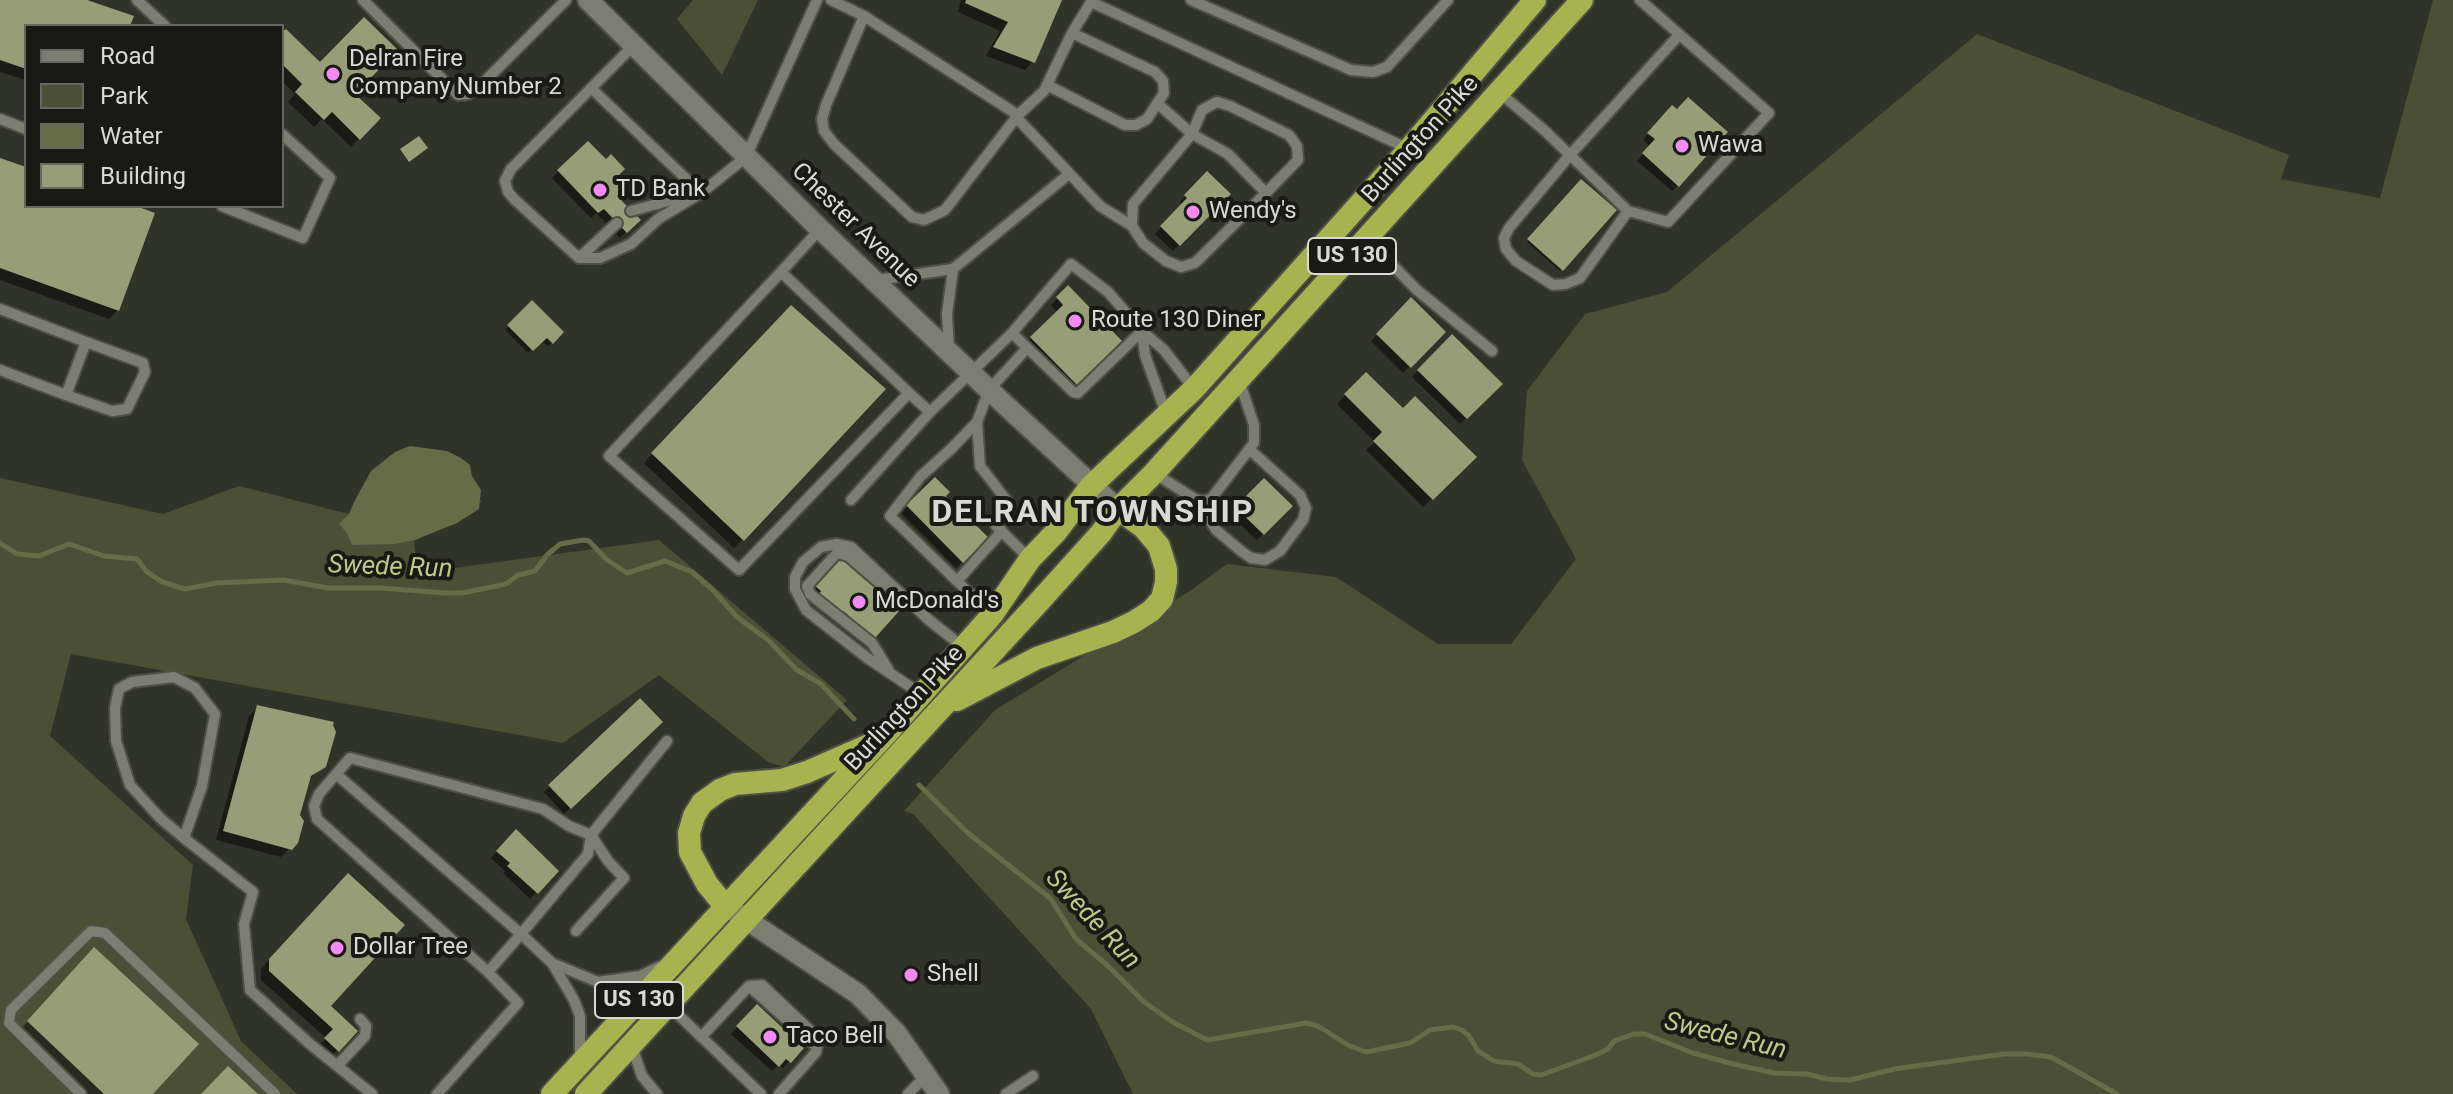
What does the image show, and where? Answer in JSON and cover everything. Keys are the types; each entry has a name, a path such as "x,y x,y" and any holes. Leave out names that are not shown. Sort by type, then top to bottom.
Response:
{"highway":[{"name":"Burlington Pike","path":"552,1094 881,739 992,615 1030,559 1056,532 1091,486 1194,389 1409,149 1535,0"},
{"name":"Burlington Pike","path":"586,1094 1101,533 1118,509 1239,380 1582,0"},
{"path":"941,708 1037,658 1134,622 1162,599 1166,569 1159,546 1143,527 1118,509"},
{"path":"725,906 707,884 690,852 689,833 702,803 735,784 782,780 881,739"}],"street":[{"name":"Chester Avenue","path":"588,0 873,280 1118,509"},
{"path":"725,906 858,994 897,1034 939,1094"}],"lane":[{"path":"137,0 163,24"},
{"path":"363,0 458,95 468,94 482,84 566,0"},
{"path":"634,45 511,169 505,181 514,199 579,258 600,258 631,244 658,219 701,193 746,157 817,0"},
{"path":"831,0 864,16 1017,116 1100,206 1132,226 1143,243 1166,261 1181,267 1195,263 1298,160 1297,146 1289,135 1217,102 1202,110 1192,134 1133,204 1132,226"},
{"path":"1191,0 1351,70 1373,72 1387,67 1448,0"},
{"path":"1500,93 1628,211 1668,222 1769,113 1640,0"},
{"path":"864,16 826,105 822,119 824,131 912,217 924,220 945,210 1017,116 1044,91 1091,1 1409,149"},
{"path":"1047,85 1125,125 1136,125 1147,119 1164,93 1163,81 1155,72 1072,33"},
{"path":"1628,211 1580,278 1566,284 1553,285 1516,261 1506,249 1504,238 1509,228 1570,155 1679,35"},
{"path":"591,88 701,193"},
{"path":"1157,103 1192,134 1228,154 1266,193"},
{"path":"0,119 24,128"},
{"path":"227,208 303,238 330,178 284,136"},
{"path":"873,280 953,269 1069,174"},
{"path":"631,211 701,193"},
{"path":"579,258 617,223"},
{"path":"820,229 609,456 739,570 909,393"},
{"path":"1367,239 1417,290 1492,351"},
{"path":"851,500 930,412 1012,333 1071,264 1108,292 1142,331 1164,350 1194,389"},
{"path":"949,352 947,314 953,269"},
{"path":"781,272 930,412"},
{"path":"0,309 143,363 145,372 127,409 112,411 0,370"},
{"path":"1012,333 1073,392 1078,393 1142,331"},
{"path":"1142,331 1145,355 1166,414"},
{"path":"66,395 86,342"},
{"path":"992,615 890,516 921,476 977,422 989,390 1027,348"},
{"path":"1154,473 1195,499 1211,499 1252,446 1254,425 1239,380"},
{"path":"977,422 980,466 1007,501 996,526 1030,559"},
{"path":"1203,501 1205,512 1216,530 1251,558 1265,560 1280,551 1303,520 1306,508 1300,495 1252,446"},
{"path":"957,581 1002,531"},
{"path":"921,694 806,610 795,589 795,577 803,562 821,547 837,544 851,547 963,647"},
{"path":"892,675 872,643 810,594 807,586 837,553 848,556 900,601 914,606"},
{"path":"184,838 202,786 215,714 195,688 174,677 132,682 119,689 115,708 116,741 130,785 160,818 184,838 253,892 244,924 250,990 372,1094"},
{"path":"488,972 588,854 591,835 667,741"},
{"path":"437,1094 518,1003 488,972 317,819 314,806 319,794 336,774 350,758 543,809 569,826 591,835 624,878 576,931"},
{"path":"336,774 552,963 580,1016 580,1065"},
{"path":"81,1094 9,1023 11,1010 91,931 105,933 275,1094"},
{"path":"552,963 598,982 640,976 677,958"},
{"path":"701,1037 749,986 762,985 818,1038 816,1052 779,1094"},
{"path":"668,1005 761,1094"},
{"path":"337,1066 365,1036 366,1026 360,1019"},
{"path":"631,1045 642,1076 657,1094"},
{"path":"908,1094 926,1076"},
{"path":"1006,1094 1033,1076"}],"green space":[{"path":"693,0 758,0 722,75 677,19"},
{"path":"2433,0 2453,0 2453,1094 1133,1094 1091,1009 913,814 904,811 995,710 1190,591 1227,564 1336,577 1438,644 1511,644 1576,559 1522,460 1527,391 1585,314 1667,292 1977,34 2289,155 2281,179 2380,198"},
{"path":"395,452 482,501 414,541 417,573 659,540 847,700 784,767 768,762 659,675 563,743 71,654 50,736 193,865 186,919 241,1041 297,1094 0,1094 0,478 163,514 239,486 349,514"}],"water":[{"path":"410,446 447,451 470,465 472,476 481,490 479,509 457,523 415,540 395,544 352,545 339,524 349,514 371,471 395,452"}],"building":[{"path":"0,0 87,0 134,16 131,24 24,24 24,68 0,60"},
{"path":"966,0 1062,0 1035,63 993,47 1008,22 965,3"},
{"name":"Delran Fire Company Number 2","path":"364,17 398,50 355,94 381,118 360,140 332,112 324,120 295,92 302,84 284,66 284,30 286,29 320,62"},
{"name":"Wawa","path":"1688,97 1728,132 1679,187 1642,153 1655,139 1647,133 1672,105 1677,109"},
{"path":"419,136 428,148 409,162 400,149"},
{"name":"TD Bank","path":"588,141 606,159 611,154 625,169 619,175 629,185 617,196 641,220 627,233 604,209 598,213 557,170"},
{"path":"0,158 24,166 24,208 141,208 155,213 119,311 0,268"},
{"name":"Wendy's","path":"1207,171 1231,194 1180,246 1160,226"},
{"path":"1581,179 1617,210 1563,271 1527,239"},
{"name":"Route 130 Diner","path":"1068,285 1122,341 1077,385 1030,337 1063,305 1056,297"},
{"path":"1411,297 1446,332 1411,368 1376,334"},
{"path":"532,300 564,332 553,344 547,338 533,351 507,325"},
{"path":"791,305 886,389 744,541 651,453"},
{"path":"1452,334 1503,384 1467,419 1417,370"},
{"path":"1366,372 1403,408 1415,396 1477,457 1433,500 1373,441 1382,432 1344,394"},
{"path":"935,477 950,492 946,496 989,538 963,563 906,505"},
{"path":"1264,478 1293,506 1264,535 1235,507"},
{"name":"McDonald's","path":"840,558 900,610 875,638 855,621 852,625 845,619 848,615 843,611 840,614 818,595 821,591 815,586"},
{"path":"640,698 663,722 571,809 548,785"},
{"path":"257,705 334,722 336,732 326,767 311,776 300,815 304,821 298,843 292,850 223,831"},
{"path":"516,829 559,871 538,894 507,866 510,863 496,851"},
{"path":"348,873 405,925 331,1006 358,1031 339,1052 324,1038 333,1029 269,971 269,959"},
{"path":"94,947 199,1044 153,1094 104,1094 27,1021"},
{"name":"Taco Bell","path":"757,1004 804,1048 791,1063 786,1059 779,1067 736,1026"},
{"path":"228,1066 258,1094 201,1094"}],"waterway":[{"name":"Swede Run","path":"0,543 17,554 39,556 69,544 104,556 137,559 146,571 162,582 185,589 216,583 284,580 328,588 462,593 506,584 518,575 535,571 560,544 589,541 607,560 627,573 665,561 692,572 797,670 821,684 854,719"},
{"name":"Swede Run","path":"919,785 968,833 1051,899 1076,939 1143,1001 1171,1021 1207,1040 1306,1023 1318,1026 1348,1045 1366,1052 1410,1043 1430,1030 1453,1027 1462,1030 1478,1051 1494,1061 1518,1064 1533,1074 1541,1075 1596,1055 1608,1049 1614,1041 1634,1034 1645,1034 1693,1053 1733,1064 1774,1073 1807,1074 1827,1079 1850,1080 1894,1069 2004,1054 2026,1054 2051,1057 2117,1094"}],"place":[{"name":"Delran Fire Company Number 2","path":"333,74"},
{"name":"Wawa","path":"1682,146"},
{"name":"TD Bank","path":"600,190"},
{"name":"Wendy's","path":"1193,212"},
{"name":"Route 130 Diner","path":"1075,321"},
{"name":"McDonald's","path":"859,602"},
{"name":"Dollar Tree","path":"337,948"},
{"name":"Shell","path":"911,975"},
{"name":"Taco Bell","path":"770,1037"}],"district":[{"name":"DELRAN TOWNSHIP","path":"1093,514"}]}
